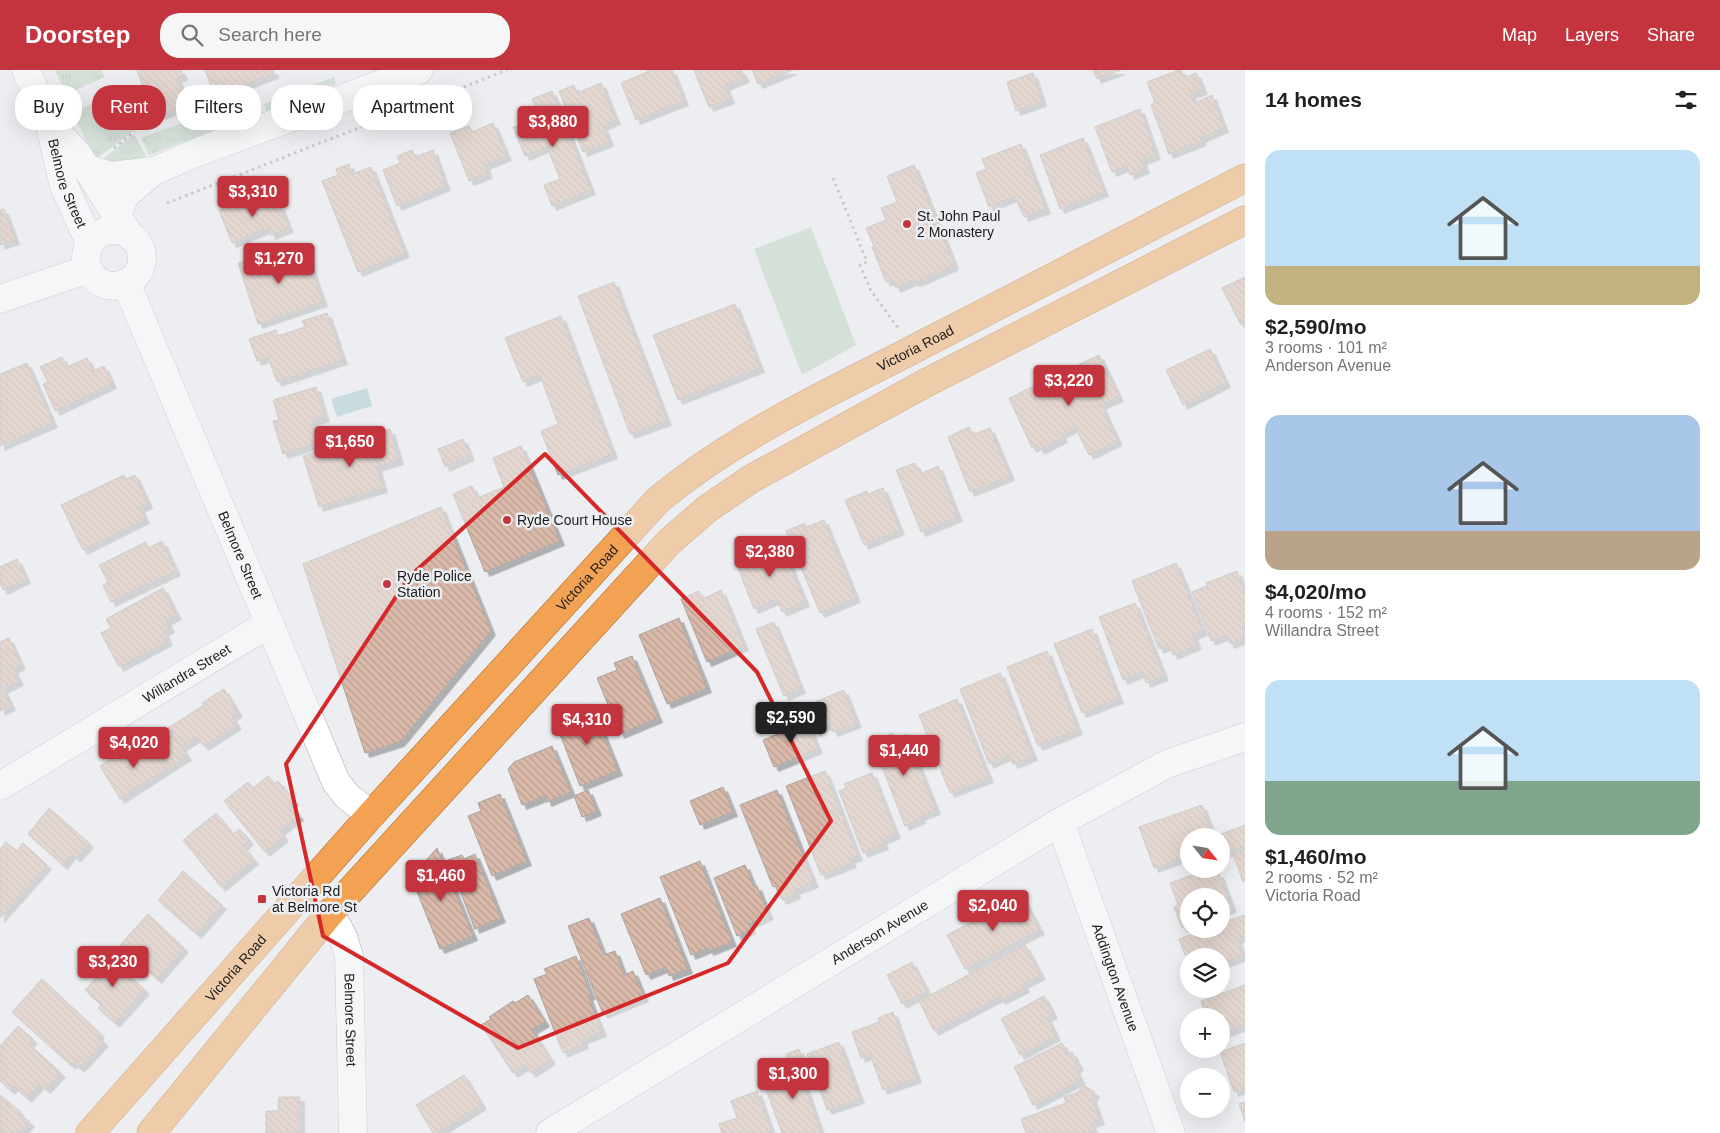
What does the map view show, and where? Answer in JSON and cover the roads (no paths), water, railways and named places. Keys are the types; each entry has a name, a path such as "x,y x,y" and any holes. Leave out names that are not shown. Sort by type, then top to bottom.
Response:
{"highway":[{"name":"Victoria Road","path":"90,1133 371,815 658,500 688,476 744,440 823,396 1245,178"},
{"path":"151,1133 330,913 669,542 707,509 751,479 914,390 1245,220"}],"street":[{"name":"Belmore Street","path":"26,70 32,85"},
{"path":"126,283 118,286 108,286 93,277 89,256 96,236 113,230 122,231 117,214 126,194 154,171 198,152 419,70"},
{"name":"Belmore Street","path":"50,130 64,186 89,256"},
{"name":"Belmore Street","path":"55,130 78,155 137,242 141,251 139,270 126,283 336,782 347,796 371,815"},
{"path":"87,168 111,176 154,171"},
{"path":"0,299 89,256"},
{"name":"Willandra Street","path":"0,786 270,623"},
{"name":"Anderson Avenue","path":"550,1133 1060,822 1167,764 1245,737"},
{"name":"Addington Avenue","path":"1060,822 1171,1133"},
{"name":"Belmore Street","path":"330,913 344,937 349,956 353,1133"}],"water":[{"path":"367,388 372,406 337,417 331,399"}],"place":[{"name":"St. John Paul 2 Monastery","path":"907,224"},
{"name":"Ryde Court House","path":"507,520"},
{"name":"Ryde Police Station","path":"387,584"},
{"name":"Victoria Rd at Belmore St","path":"262,899"}]}
